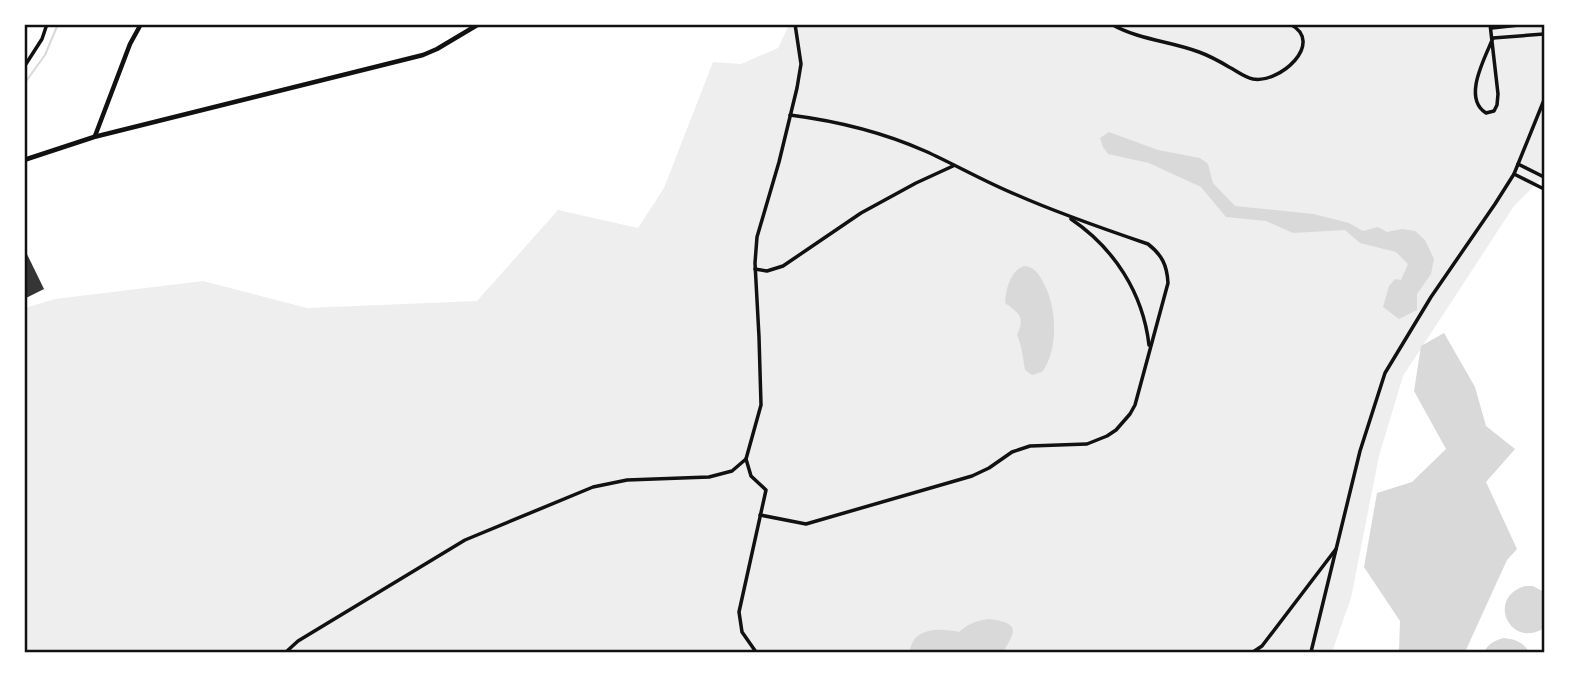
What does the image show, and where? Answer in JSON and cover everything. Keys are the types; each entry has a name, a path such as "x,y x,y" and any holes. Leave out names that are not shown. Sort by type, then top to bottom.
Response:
{"street":[{"path":"24,67 41,40 47,24"},
{"path":"94,137 130,44 141,24"},
{"path":"24,160 94,137 423,55 479,24"},
{"path":"286,653 298,640 465,540 593,488 627,480 709,477 732,471 746,458 761,405 755,270 757,237 779,162 801,64 795,24"},
{"path":"1111,24 1137,36 1198,52 1247,77 1259,80 1278,75 1302,50 1303,38 1297,28 1290,24"},
{"path":"1493,38 1475,88 1477,104 1486,113 1494,111 1498,100 1493,38 1491,26 1528,24"},
{"path":"1493,38 1545,34"},
{"path":"1311,653 1360,451 1385,373 1430,298 1514,174 1545,100"},
{"path":"760,515 806,524 963,479 981,472 1012,452 1030,446 1077,445 1098,441 1116,430 1130,414 1138,395 1168,283 1164,260 1148,244 1017,196 911,145 834,122 790,115"},
{"path":"1518,164 1545,177"},
{"path":"755,270 766,271 783,266 861,213 953,166"},
{"path":"1514,174 1545,189"},
{"path":"1063,214 1099,241 1126,276 1140,306 1150,350"},
{"path":"746,458 751,476 766,490 739,612 742,632 756,653"},
{"path":"1253,653 1262,646 1337,548"}],"shaded area":[{"path":"787,25 1544,25 1544,176 1514,206 1403,376 1379,456 1351,598 1332,652 25,652 25,308 55,299 203,281 307,308 477,301 558,210 638,228 664,188 713,62 741,64 778,48"},
{"path":"1109,132 1158,150 1200,158 1208,164 1213,183 1235,206 1313,214 1349,223 1363,231 1378,227 1387,232 1402,229 1415,231 1425,240 1434,259 1431,274 1417,294 1417,310 1399,319 1383,307 1389,286 1395,279 1401,280 1408,264 1396,252 1360,243 1345,230 1293,233 1266,221 1226,217 1201,187 1149,163 1108,154 1100,138"},
{"path":"1024,266 1034,269 1048,292 1054,328 1047,363 1042,372 1032,375 1025,370 1017,335 1021,324 1020,316 1005,303 1012,276"},
{"path":"1444,333 1475,387 1486,426 1515,449 1486,482 1517,549 1507,560 1465,652 1399,652 1400,621 1364,567 1377,493 1412,482 1446,449 1414,391 1421,346"},
{"path":"1525,586 1533,586 1544,592 1544,628 1532,633 1513,628 1507,620 1505,610 1506,601 1513,592"},
{"path":"990,619 1011,625 1013,629 1003,652 910,652 916,638 928,631 959,632 974,622"},
{"path":"1504,638 1518,642 1529,652 1484,652 1492,643"}],"building":[{"path":"24,248 44,289 24,299"}],"waterway":[{"path":"24,84 45,55 58,24"}]}
